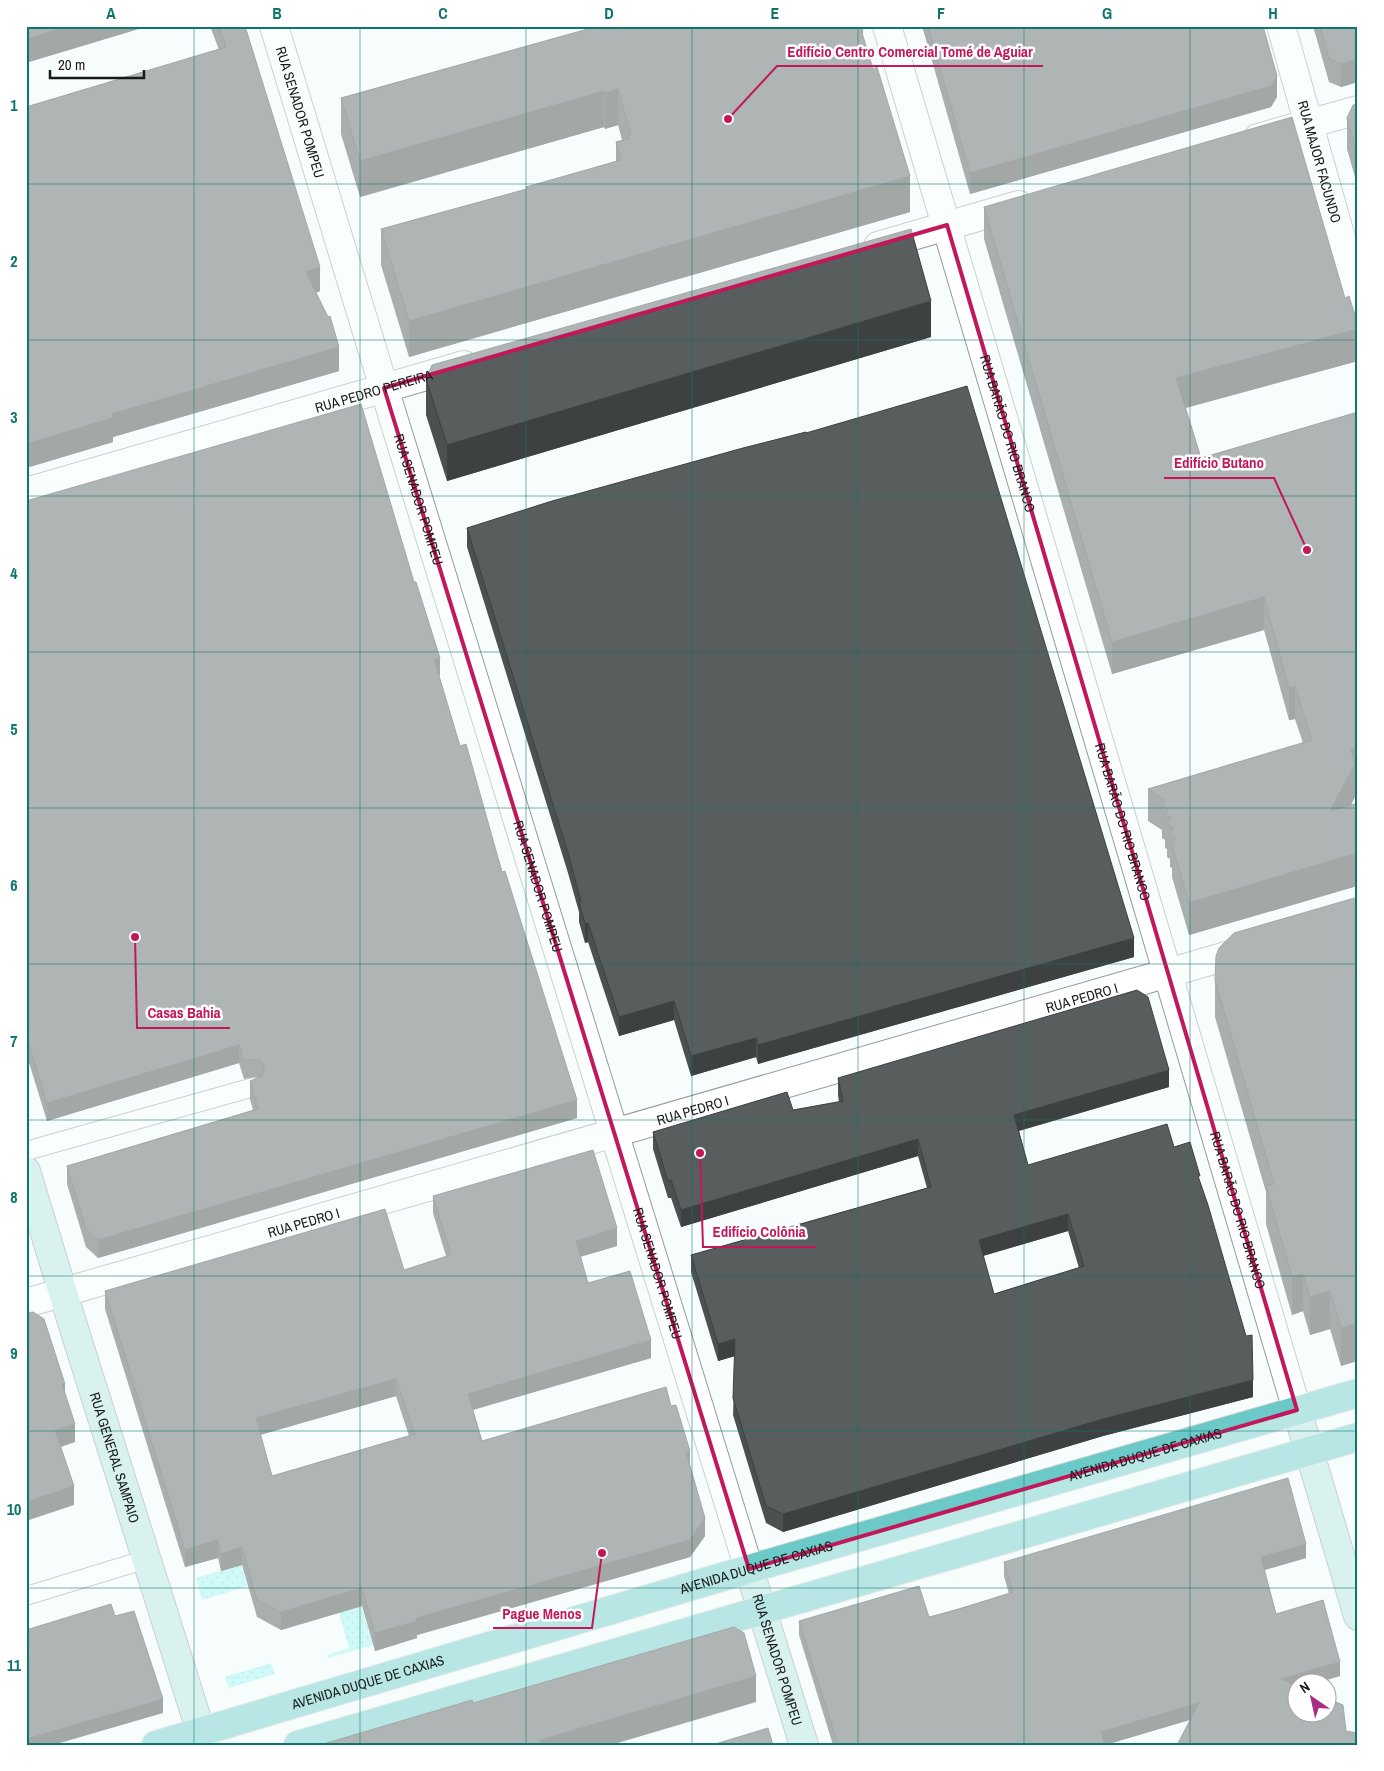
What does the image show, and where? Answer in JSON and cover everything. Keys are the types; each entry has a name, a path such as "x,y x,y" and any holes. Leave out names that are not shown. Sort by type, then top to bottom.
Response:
{"main road":[{"name":"RUA GENERAL SAMPAIO","path":"26,1171 62,1292 203,1738"},
{"name":"AVENIDA DUQUE DE CAXIAS","path":"156,1745 203,1738 749,1569 1358,1393"},
{"name":"RUA BARÃO DO RIO BRANCO","path":"1297,1410 1358,1616"},
{"path":"298,1745 1358,1437"},
{"name":"RUA SENADOR POMPEU","path":"749,1569 804,1745"}],"street":[{"name":"RUA SENADOR POMPEU","path":"274,26 613,1133 749,1569"},
{"name":"RUA BARÃO DO RIO BRANCO","path":"887,26 1297,1410"},
{"name":"RUA MAJOR FACUNDO","path":"1281,26 1358,298"},
{"path":"1233,145 1358,110"},
{"path":"856,252 1045,198"},
{"name":"RUA PEDRO PEREIRA","path":"26,492 483,360"},
{"name":"RUA PEDRO I","path":"26,1303 1276,942"}],"lane":[{"path":"26,1151 254,1087"},
{"path":"26,1596 146,1559"}],"highlighted area":[{"path":"947,225 1297,1410 749,1569 384,388"}],"shaded area":[{"path":"241,1565 248,1586 202,1600 196,1578"},
{"path":"361,1606 373,1645 328,1658 327,1655 349,1648 339,1613"},
{"path":"271,1663 275,1674 229,1688 225,1677"}],"building":[{"path":"26,26 69,26 26,39"},
{"path":"219,26 245,26 320,267 306,272 328,317 330,316 339,347 112,414 113,418 26,444 26,107 226,47"},
{"path":"594,26 860,26 873,69 877,67 910,176 409,321 381,229 527,189 526,187 621,160 616,142 629,139 628,136 631,135 618,89 605,93 604,91 360,161 341,98"},
{"path":"928,26 1263,26 1277,76 1271,86 970,173"},
{"path":"1320,26 1358,26 1358,59 1341,64 1329,59"},
{"path":"1358,104 1358,156 1347,118 1353,105"},
{"path":"1292,117 1345,298 1349,296 1358,329 1176,378 1201,458 1358,412 1358,748 1351,750 1355,764 1330,811 1358,803 1358,857 1357,853 1189,903 1172,845 1176,837 1170,834 1174,828 1167,824 1171,818 1165,815 1168,809 1162,806 1165,800 1148,789 1312,740 1295,686 1289,688 1264,597 1112,642 984,207"},
{"path":"911,229 931,301 447,445 426,379 432,365"},
{"path":"967,386 1134,938 758,1045 756,1038 691,1056 674,1001 619,1017 588,923 585,924 568,853 467,528 552,501 743,448 806,433"},
{"path":"361,404 414,582 416,582 440,658 434,659 460,746 466,744 502,872 505,871 577,1100 98,1240 86,1229 67,1166 258,1109 250,1081 262,1076 264,1066 261,1061 256,1059 244,1061 239,1045 47,1103 26,1035 26,501"},
{"path":"1358,897 1358,1323 1341,1328 1330,1291 1310,1297 1303,1274 1292,1277 1266,1186 1274,1184 1215,980 1216,956 1219,948 1234,933"},
{"path":"1137,990 1148,997 1169,1070 1014,1115 1028,1165 1167,1124 1174,1147 1190,1142 1200,1176 1198,1176 1246,1336 1252,1335 1253,1380 1103,1419 783,1514 766,1506 733,1398 735,1339 718,1344 691,1255 931,1187 918,1139 681,1210 671,1180 668,1181 653,1132 787,1092 793,1110 843,1101 838,1078","holes":["1068,1214 1084,1266 994,1294 979,1240"]},
{"path":"593,1150 617,1228 576,1241 588,1283 630,1271 651,1340 468,1394 482,1441 666,1387 671,1406 676,1405 690,1451 686,1452 705,1518 690,1540 416,1618 417,1621 375,1633 362,1588 281,1612 257,1600 242,1547 221,1554 218,1540 185,1550 105,1291 385,1209 404,1270 451,1255 433,1196","holes":["396,1379 415,1434 272,1476 256,1418"]},
{"path":"33,1312 44,1319 65,1384 62,1384 75,1424 55,1430 74,1486 26,1502 26,1313"},
{"path":"1288,1478 1306,1544 1261,1557 1276,1614 1323,1600 1340,1662 1298,1674 1286,1674 1286,1678 1281,1679 1286,1681 1286,1724 1336,1724 1336,1702 1343,1705 1346,1731 1358,1733 1358,1744 1177,1745 1199,1703 1101,1732 1105,1745 838,1745 799,1621 919,1586 929,1617 953,1611 1013,1592 1004,1562"},
{"path":"111,1604 115,1616 134,1611 163,1699 26,1739 26,1630"},
{"path":"734,1627 744,1633 756,1676 540,1740 541,1745 320,1745 472,1700 473,1703"},
{"path":"768,1728 773,1745 712,1745"}],"place":[{"name":"Edifício Centro Comercial Tomé de Aguiar","path":"728,119"},
{"name":"Edifício Butano","path":"1307,550"},
{"name":"Casas Bahia","path":"135,937"},
{"name":"Edifício Colônia","path":"700,1153"},
{"name":"Pague Menos","path":"602,1553"}]}
